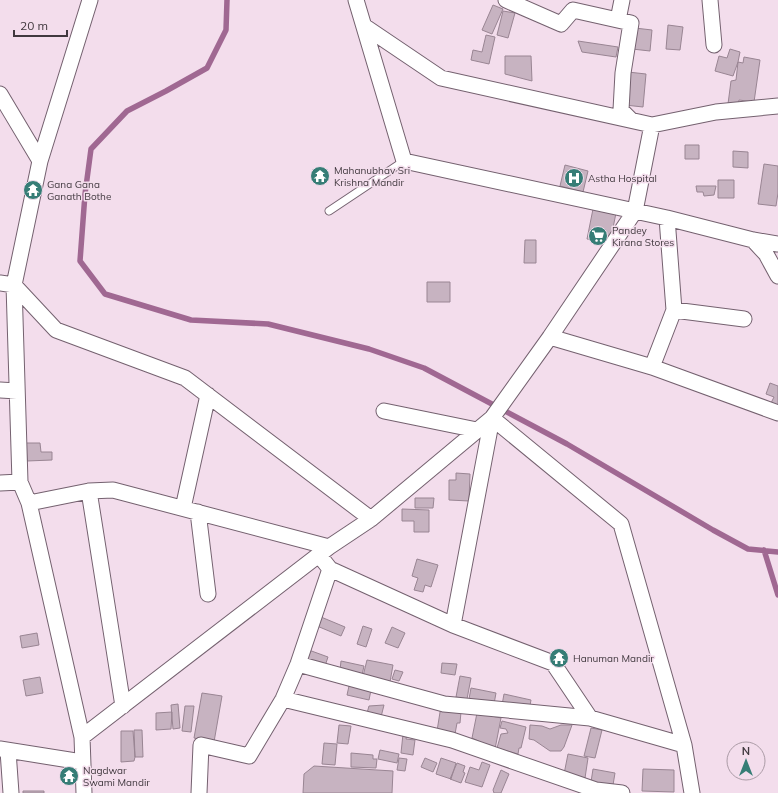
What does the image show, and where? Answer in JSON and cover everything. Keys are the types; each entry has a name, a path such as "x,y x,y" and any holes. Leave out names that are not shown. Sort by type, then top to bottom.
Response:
{"street":[{"path":"84,793 82,737 29,503 20,482 17,391 7,284 40,160 90,0"},
{"path":"356,0 404,161 667,218 753,240 778,244"},
{"path":"506,0 561,24 573,10 630,22 623,73 621,110 631,120"},
{"path":"618,20 622,0"},
{"path":"710,0 714,45"},
{"path":"364,26 441,78 652,125 716,112 778,106"},
{"path":"0,94 40,160"},
{"path":"82,737 324,551 371,519 494,415 550,337 635,211 652,125"},
{"path":"652,367 674,310 667,218"},
{"path":"753,240 772,256 778,276"},
{"path":"7,284 56,330 185,378 371,519"},
{"path":"674,310 744,319"},
{"path":"550,337 652,367 778,413"},
{"path":"0,390 17,391"},
{"path":"183,508 208,395"},
{"path":"384,410 477,430"},
{"path":"454,625 494,415"},
{"path":"494,415 621,524 684,745 692,793"},
{"path":"0,483 20,482"},
{"path":"29,503 89,491 114,490 198,512 324,551"},
{"path":"89,491 123,706"},
{"path":"198,512 208,594"},
{"path":"199,793 201,745 249,756 282,699 298,664 330,569 324,551"},
{"path":"330,569 454,625 553,662 590,718"},
{"path":"298,664 444,704 590,718 684,745"},
{"path":"282,699 452,740 596,790 622,793"},
{"path":"11,793 4,750 82,762"}],"lane":[{"path":"329,211 404,161"}],"building":[{"path":"493,5 503,9 492,34 482,30"},
{"path":"503,11 515,13 508,38 497,35"},
{"path":"668,25 683,27 680,50 666,49"},
{"path":"635,28 652,30 650,51 632,49"},
{"path":"486,35 495,37 489,64 471,60 473,50 482,52"},
{"path":"578,41 618,47 616,57 582,52"},
{"path":"730,49 740,52 733,76 715,71 719,56 727,58"},
{"path":"505,56 531,56 532,81 505,74"},
{"path":"744,57 760,60 754,102 739,100 738,105 728,104 731,81 736,80 738,62 743,63"},
{"path":"628,72 646,74 643,107 625,105"},
{"path":"685,145 699,145 699,159 685,159"},
{"path":"733,151 748,152 748,168 733,167"},
{"path":"764,164 778,166 778,193 776,206 758,204"},
{"path":"565,165 588,171 583,192 560,186"},
{"path":"718,180 734,180 734,198 718,198"},
{"path":"696,186 716,186 714,195 704,196 703,192 697,192"},
{"path":"593,209 616,213 610,243 587,239"},
{"path":"525,240 536,240 536,263 524,263"},
{"path":"427,282 450,282 450,302 427,302"},
{"path":"770,383 778,386 778,406 771,403 774,397 766,394"},
{"path":"26,443 40,443 41,452 52,452 52,460 27,461"},
{"path":"456,473 470,474 469,501 449,500 449,480 456,480"},
{"path":"415,498 434,498 433,508 415,508"},
{"path":"402,509 429,510 429,532 414,532 414,521 402,521"},
{"path":"417,559 438,565 431,587 425,585 423,592 414,590 418,578 412,576"},
{"path":"321,617 345,627 341,636 317,626"},
{"path":"363,626 372,629 366,647 357,644"},
{"path":"392,627 405,633 398,648 385,643"},
{"path":"37,633 39,645 22,648 20,636"},
{"path":"306,649 328,657 325,666 303,658"},
{"path":"367,660 393,665 390,682 363,676"},
{"path":"341,661 364,666 362,675 340,670"},
{"path":"442,663 457,664 455,675 441,673"},
{"path":"395,670 403,672 399,681 392,679"},
{"path":"460,676 471,678 467,699 456,697"},
{"path":"40,677 43,693 26,696 23,680"},
{"path":"349,686 371,690 369,700 347,695"},
{"path":"471,688 496,693 494,704 469,699"},
{"path":"202,693 222,696 214,742 194,738"},
{"path":"504,694 531,700 529,711 502,705"},
{"path":"178,704 180,728 173,729 171,705"},
{"path":"384,705 381,717 367,713 369,706"},
{"path":"185,706 194,706 191,732 182,731"},
{"path":"441,706 461,712 460,723 457,723 455,734 437,731"},
{"path":"172,712 171,729 156,730 156,713"},
{"path":"477,713 501,718 495,749 472,738"},
{"path":"502,721 526,727 518,754 497,748 501,734 508,733 506,729 500,728"},
{"path":"339,725 351,726 348,744 337,743"},
{"path":"530,725 542,726 550,729 561,725 572,725 564,747 561,751 550,751 534,740 529,739"},
{"path":"591,728 602,730 595,758 584,756"},
{"path":"134,730 142,730 143,757 135,757"},
{"path":"121,731 133,731 134,761 121,762"},
{"path":"403,734 407,734 406,739 415,740 413,755 401,753"},
{"path":"324,743 337,744 335,765 322,764"},
{"path":"380,750 399,754 397,763 378,759"},
{"path":"351,753 373,755 373,759 377,759 376,768 351,767"},
{"path":"568,754 588,758 585,778 564,774"},
{"path":"399,758 407,759 405,771 397,770"},
{"path":"425,758 437,763 433,772 421,767"},
{"path":"441,758 456,763 451,779 436,774"},
{"path":"482,762 490,765 482,787 465,782 470,767 479,770"},
{"path":"457,763 465,766 463,772 465,773 461,783 450,779"},
{"path":"314,766 393,771 392,793 303,793 304,774"},
{"path":"593,769 615,773 613,785 591,782"},
{"path":"643,769 674,770 674,792 642,791"},
{"path":"501,770 509,774 501,793 494,793 493,790"},
{"path":"23,791 44,791 44,793 23,793"}],"waterway":[{"path":"227,0 226,30 207,68 127,111 91,149 85,194 80,261 105,294 191,320 268,324 369,349 424,368 567,444 748,549 778,552"},
{"path":"764,550 778,595"}],"place":[{"name":"Mahanubhav Sri Krishna Mandir","path":"320,176"},
{"name":"Astha Hospital","path":"574,178"},
{"name":"Gana Gana Ganath Bothe","path":"33,190"},
{"name":"Pandey Kirana Stores","path":"598,236"},
{"name":"Hanuman Mandir","path":"559,658"},
{"name":"Nagdwar Swami Mandir","path":"69,776"}]}
